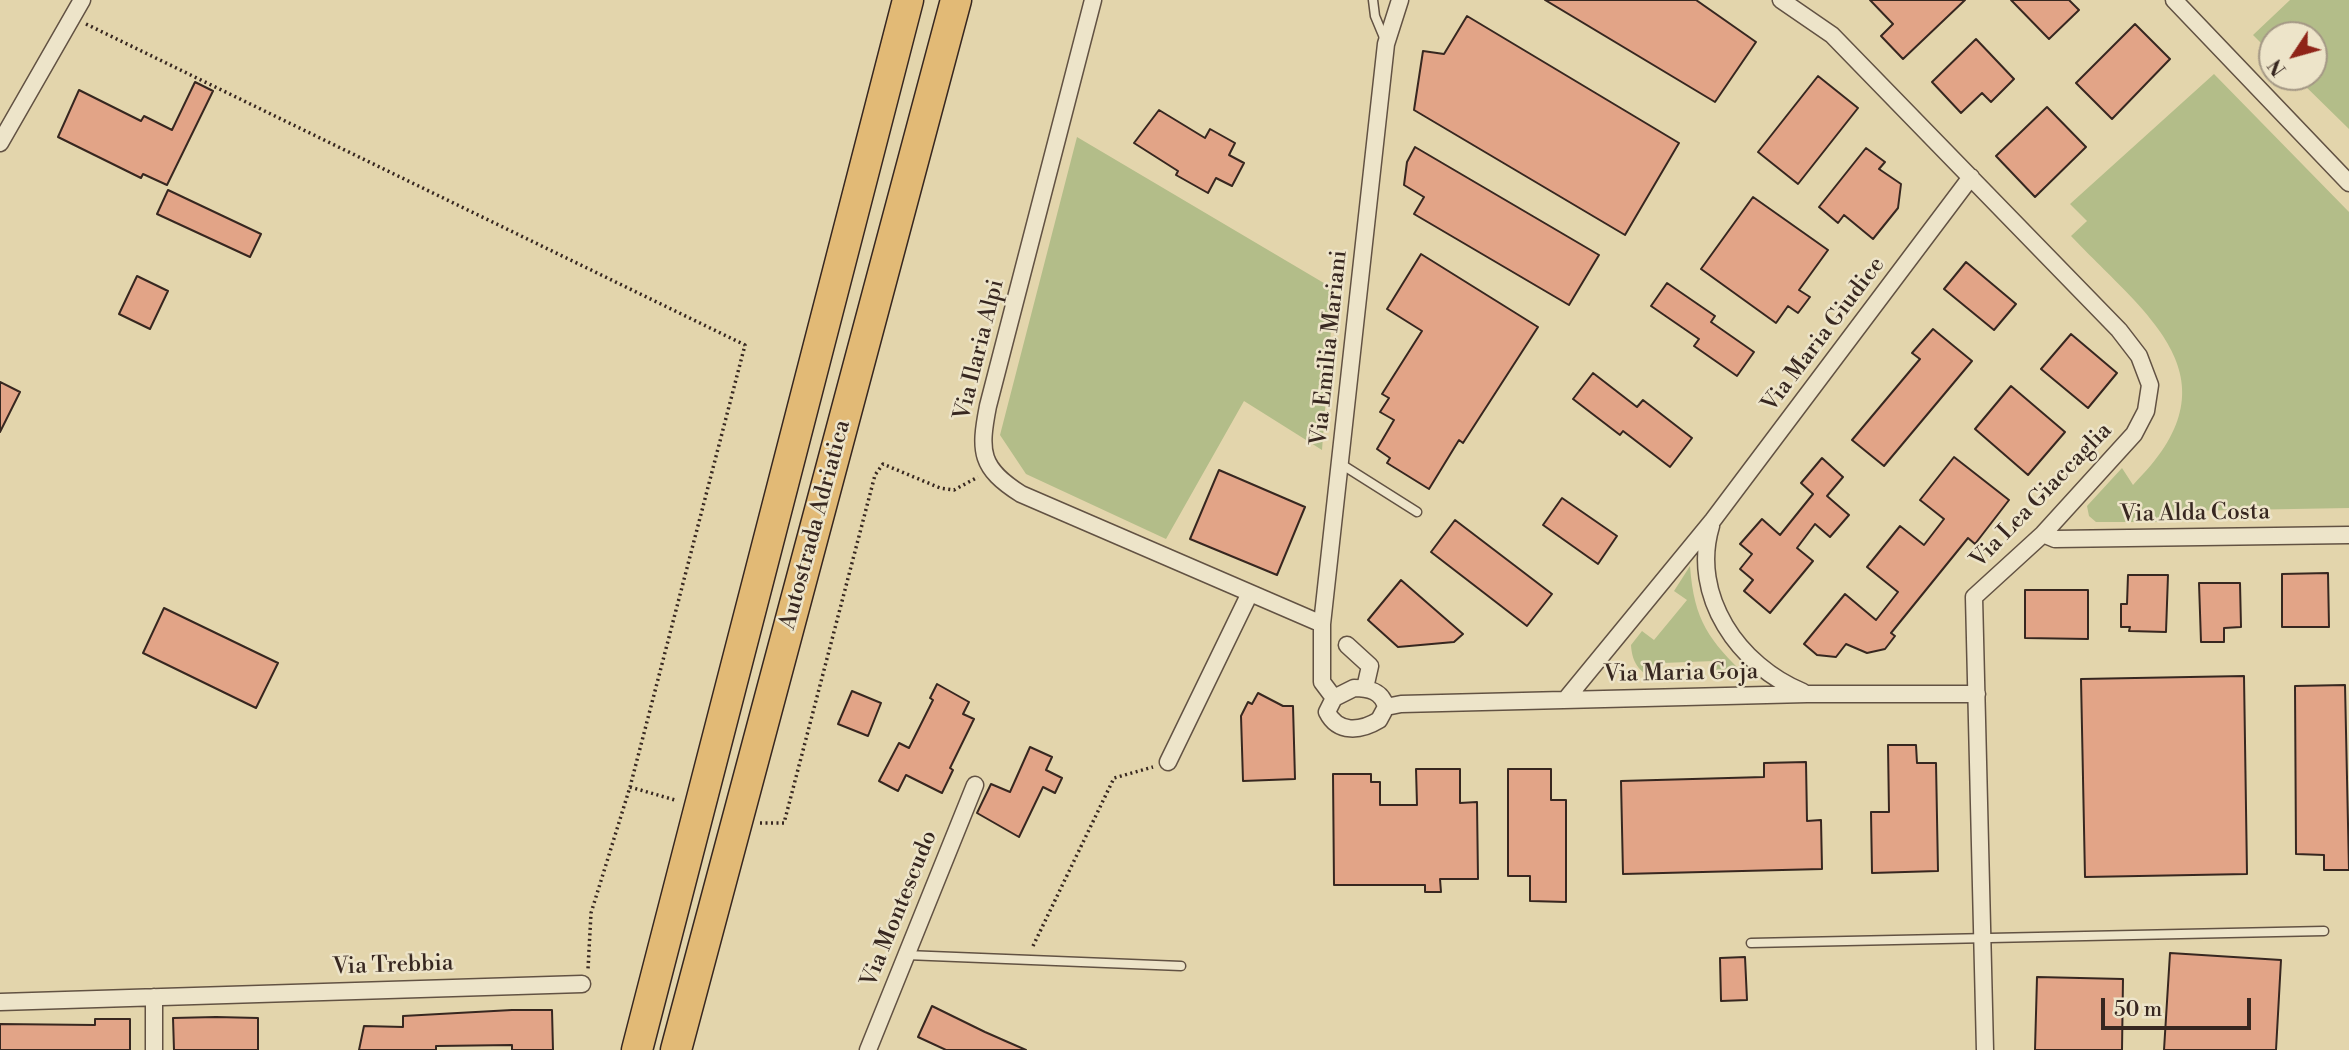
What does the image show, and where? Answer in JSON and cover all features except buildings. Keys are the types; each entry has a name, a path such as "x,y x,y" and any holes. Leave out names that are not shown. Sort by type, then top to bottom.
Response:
{"highway":[{"name":"Autostrada Adriatica","path":"637,1050 908,0"},
{"name":"Autostrada Adriatica","path":"676,1050 956,0"}],"street":[{"path":"0,143 82,0"},
{"name":"Via Ilaria Alpi","path":"990,469 984,460 982,436 988,406 1093,0"},
{"name":"Via Emilia Mariani","path":"1334,698 1322,682 1322,624 1386,44 1401,0"},
{"name":"Via Lea Giaccaglia","path":"1781,0 1832,35 2119,330 2140,356 2150,385 2146,411 2134,434 2043,534 1974,597 1985,1050"},
{"path":"2174,0 2349,183"},
{"name":"Via Maria Giudice","path":"1566,699 1713,520 1971,177"},
{"path":"990,469 997,478 1021,494 1249,595 1322,624"},
{"name":"Via Maria Giudice","path":"1713,520 1708,536 1706,572 1710,596 1721,620 1735,642 1759,666 1781,682 1807,694"},
{"name":"Via Alda Costa","path":"2043,534 2055,539 2349,535"},
{"path":"1168,762 1249,595"},
{"path":"1347,645 1370,666 1365,688"},
{"path":"1365,688 1382,697 1386,707 1379,720 1359,729 1348,729 1331,720 1328,712 1334,698 1342,692 1365,688"},
{"name":"Via Maria Goja","path":"1386,707 1401,704 1566,699 1977,694"},
{"name":"Via Montescudo","path":"868,1050 975,785"},
{"name":"Via Trebbia","path":"0,1002 582,984"},
{"path":"154,997 154,1050"}],"lane":[{"path":"1373,0 1375,16 1386,44"},
{"path":"1341,464 1417,512"},
{"path":"1751,943 2324,931"},
{"path":"906,956 1181,966"}],"path":[{"path":"72,17 745,345 630,787 591,913 588,976 582,984"},
{"path":"758,823 784,823 875,475 883,464 940,488 954,490 990,469"},
{"path":"1026,960 1114,779 1168,762"},
{"path":"630,787 679,802"}],"green space":[{"path":"2290,0 2349,0 2349,129 2310,91 2328,91 2328,21 2268,21"},
{"path":"2214,74 2349,212 2349,508 2183,511 2183,522 2096,522 2089,516 2087,506 2122,468 2133,485 2165,447 2180,412 2182,381 2172,351 2153,322 2071,236 2087,221 2070,204"},
{"path":"1077,137 1334,289 1322,450 1244,401 1166,539 1026,474 1000,435"},
{"path":"1690,566 1695,601 1706,628 1723,652 1747,677 1714,678 1714,661 1662,663 1661,679 1643,672 1633,658 1631,645 1642,631 1654,640 1687,600 1674,591"}]}
